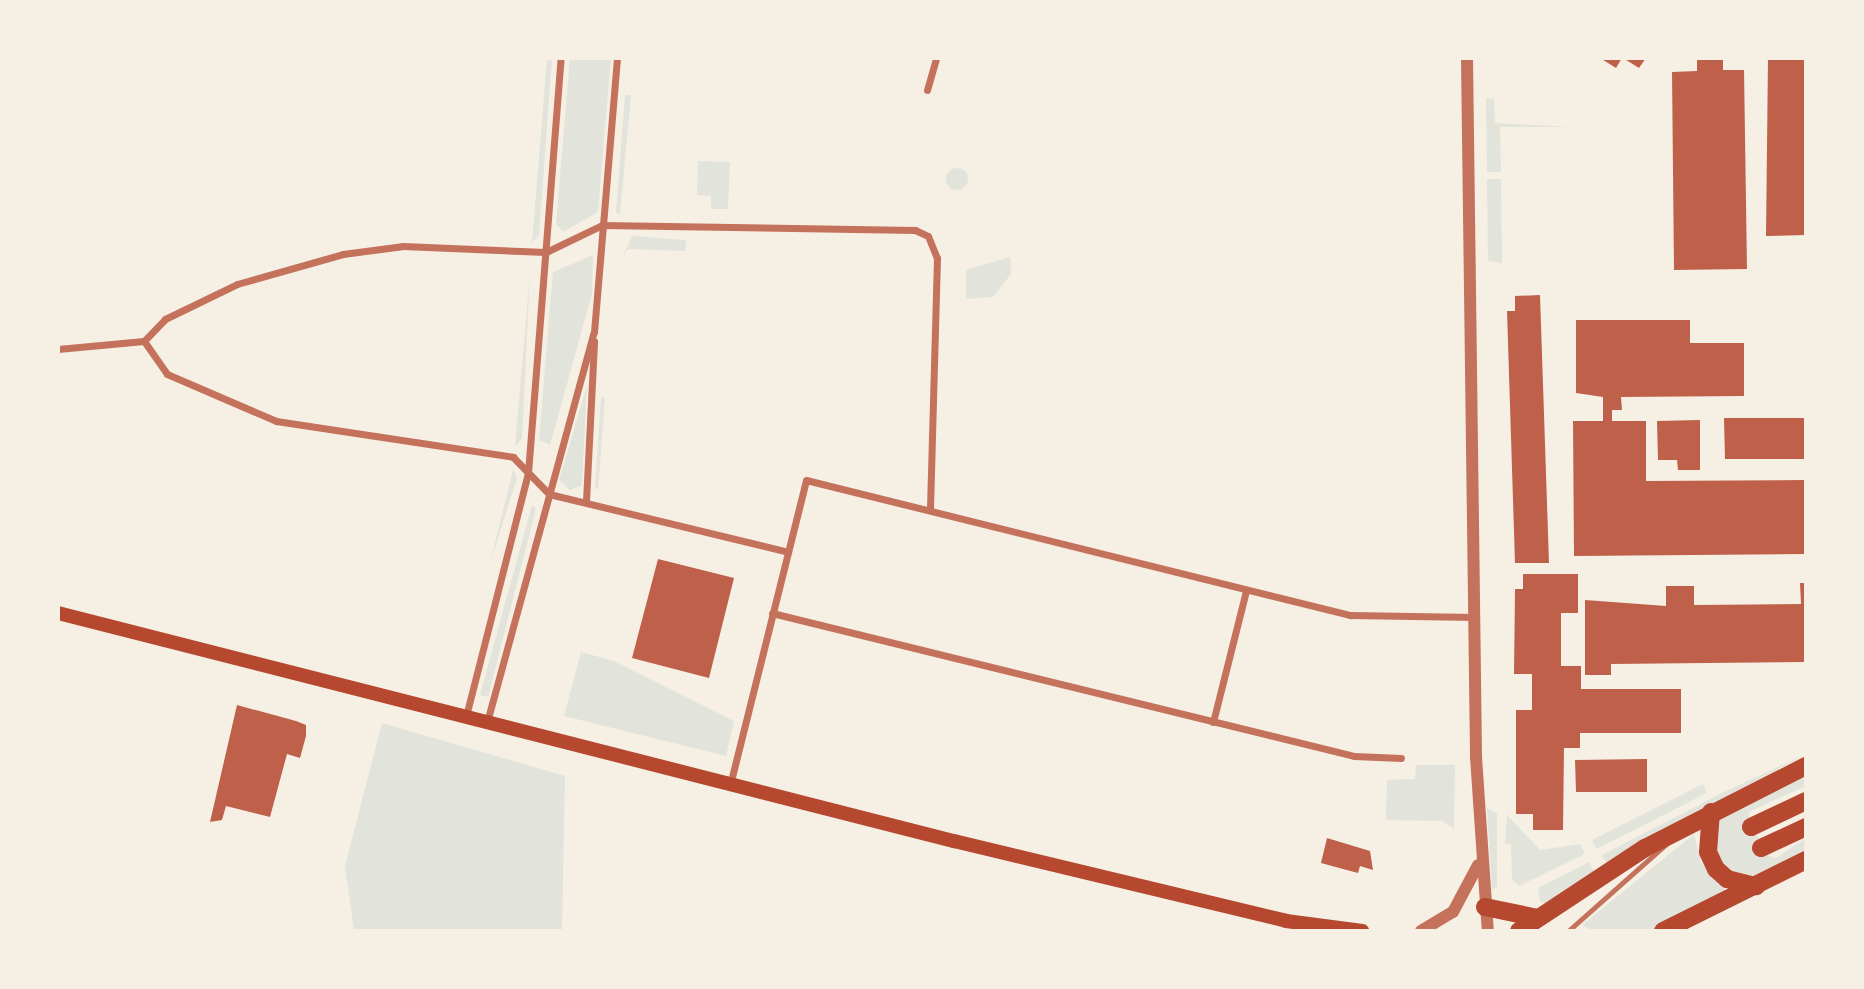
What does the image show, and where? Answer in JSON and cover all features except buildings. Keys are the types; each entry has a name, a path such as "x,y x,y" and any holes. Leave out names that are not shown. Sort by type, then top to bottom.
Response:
{"highway":[{"path":"1518,931 1677,831 1806,766"},
{"path":"1751,827 1806,801"},
{"path":"1712,812 1708,852 1716,869 1727,879 1756,886"},
{"path":"1761,848 1806,827"},
{"path":"1672,929 1806,860"},
{"path":"1485,907 1538,918"}],"main road":[{"path":"58,613 465,721 1286,921 1362,931"},
{"path":"1286,921 1304,931"}],"street":[{"path":"465,721 528,473 561,58"},
{"path":"586,501 594,331 617,58"},
{"path":"927,90 936,58"},
{"path":"1467,58 1479,862 1488,931"},
{"path":"58,349 144,341 165,319 225,289 343,254 402,246 545,252 602,225 905,230 928,236 937,258 930,510"},
{"path":"486,726 594,331"},
{"path":"144,341 167,374 276,421 513,457 549,494 788,552"},
{"path":"730,785 806,480 1350,615 1474,617"},
{"path":"1213,722 1246,591"},
{"path":"772,613 1354,755 1401,758"},
{"path":"1421,931 1453,912 1479,862"}],"lane":[{"path":"1568,931 1652,861 1677,831"}],"shaded area":[{"path":"547,58 552,58 539,235 532,243"},
{"path":"570,58 611,58 598,212 563,232 556,224"},
{"path":"625,95 631,95 620,215 616,212"},
{"path":"1494,98 1495,123 1573,127 1500,127 1501,172 1487,172 1486,99"},
{"path":"698,161 730,162 728,209 711,209 711,196 697,195"},
{"path":"957,168 967,175 968,179 961,189 957,190 947,183 946,179 953,169"},
{"path":"1487,179 1501,179 1502,263 1488,261"},
{"path":"632,236 686,240 685,251 628,249 623,256"},
{"path":"593,255 592,294 550,445 539,440 553,272"},
{"path":"1010,257 1011,274 993,297 966,299 966,270"},
{"path":"530,274 522,439 515,446"},
{"path":"587,385 582,485 570,490 559,480"},
{"path":"601,397 605,397 598,490 595,487"},
{"path":"513,470 517,478 489,567"},
{"path":"532,505 536,509 488,697 480,695"},
{"path":"581,652 614,661 734,721 726,756 564,716"},
{"path":"382,723 565,776 562,931 354,931 345,866"},
{"path":"1806,754 1606,862 1602,855 1722,793"},
{"path":"1416,765 1455,765 1454,829 1443,821 1386,820 1387,780 1415,779"},
{"path":"1806,772 1806,786 1749,812 1749,818 1766,855 1776,858 1806,838 1806,853 1759,877 1729,873 1714,853 1715,825 1726,812"},
{"path":"1703,784 1707,793 1596,849 1592,840"},
{"path":"1508,804 1508,816 1540,850 1580,844 1585,854 1519,886 1512,880 1511,844 1505,844"},
{"path":"1487,808 1497,813 1497,886 1492,891"},
{"path":"1694,834 1701,862 1729,894 1654,931 1594,931 1582,925"},
{"path":"1589,862 1594,871 1546,904 1540,901 1538,888"}]}
